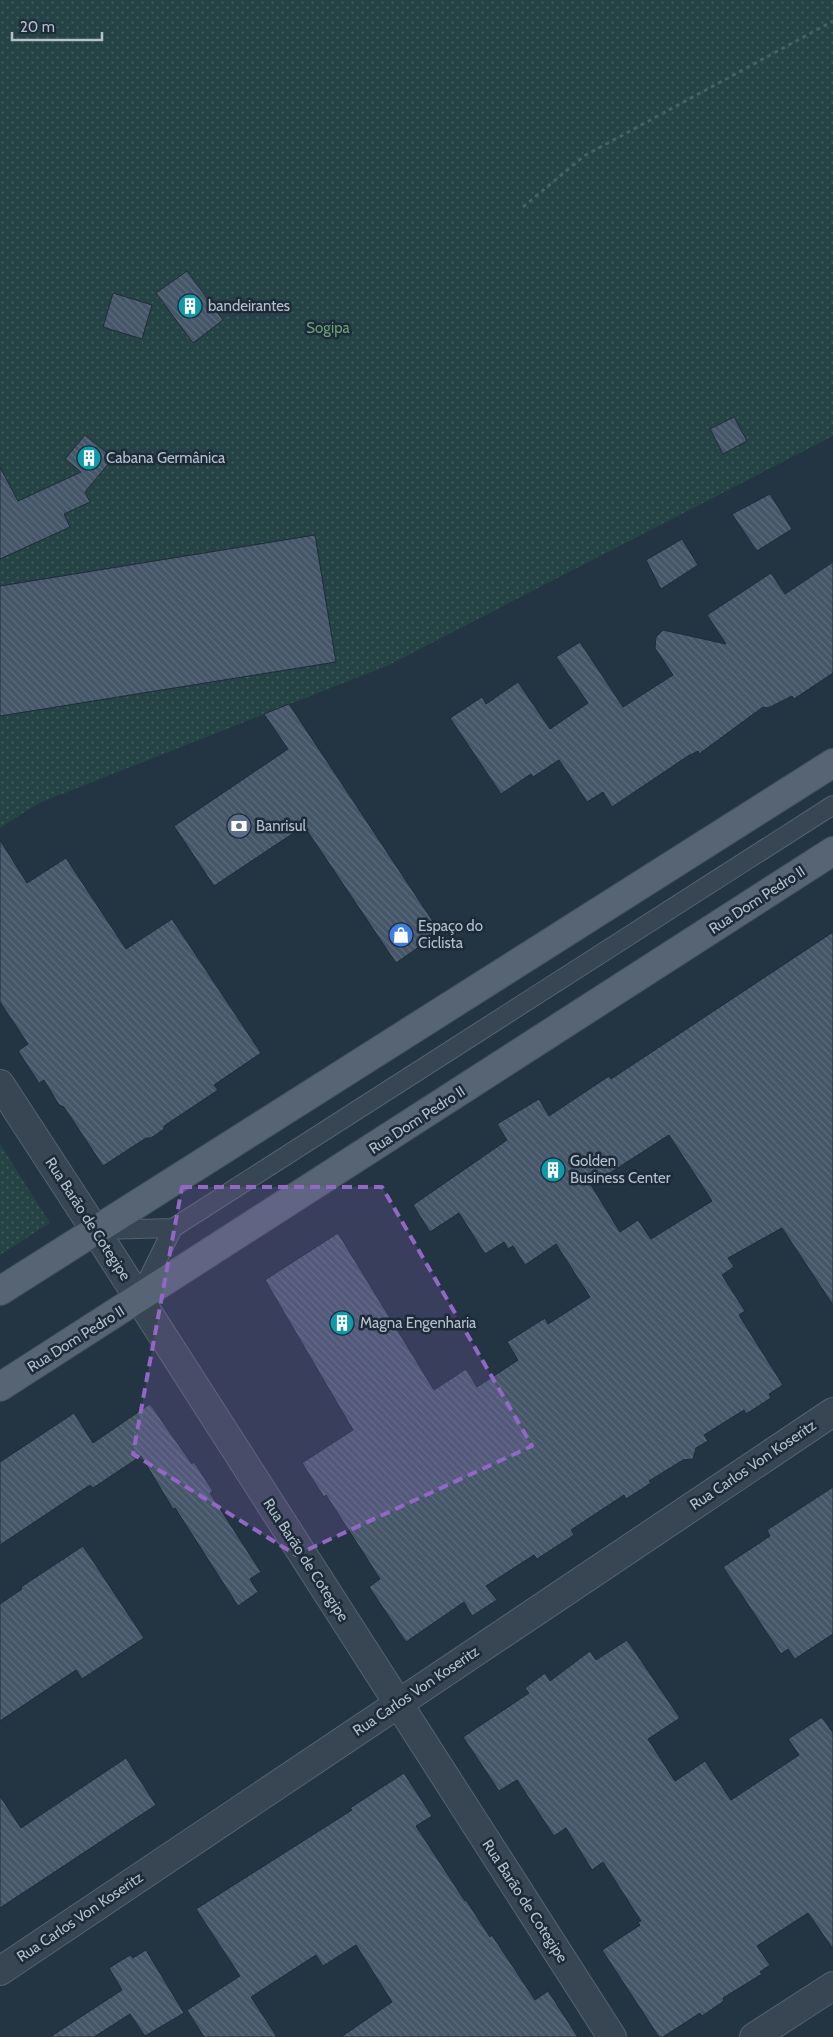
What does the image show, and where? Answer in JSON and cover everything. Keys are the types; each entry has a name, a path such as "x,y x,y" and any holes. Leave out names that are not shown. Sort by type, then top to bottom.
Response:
{"main road":[{"path":"0,1290 833,763"},
{"name":"Rua Dom Pedro II","path":"0,1387 833,851"}],"street":[{"name":"Rua Barão de Cotegipe","path":"0,1084 612,2037"},
{"name":"Rua Carlos Von Koseritz","path":"0,1971 833,1412"},
{"path":"754,2037 833,1986"}],"lane":[{"path":"95,1230 173,1228 833,805"},
{"path":"139,1299 173,1228"}],"path":[{"path":"523,207 584,156 833,21"}],"highlighted area":[{"path":"182,1187 382,1187 532,1446 296,1555 133,1454"}],"green space":[{"name":"Sogipa","path":"0,0 833,0 833,436 389,665 39,803 0,828"},
{"path":"0,1144 50,1223 0,1255"}],"building":[{"name":"bandeirantes","path":"187,271 223,320 193,343 156,293"},
{"path":"113,293 152,305 142,339 103,327"},
{"path":"734,417 747,441 723,454 710,429"},
{"path":"85,435 112,457 115,456 85,492 90,502 64,514 70,527 0,559 0,467 18,501 81,472 65,459"},
{"path":"770,494 792,529 757,551 732,514"},
{"path":"315,535 336,662 0,716 0,586"},
{"path":"682,539 698,565 661,589 646,560"},
{"path":"833,562 833,673 794,699 792,696 768,708 763,707 699,754 698,751 688,756 612,807 603,792 587,802 559,760 533,777 531,774 501,794 450,718 482,697 486,704 518,682 550,729 588,703 556,657 580,642 623,707 673,675 655,648 656,637 663,630 726,644 707,615 771,573 785,594"},
{"path":"289,704 440,932 396,963 304,826 214,886 174,826 288,749 264,714"},
{"path":"0,840 27,883 66,858 126,949 172,919 261,1053 214,1085 218,1090 164,1126 164,1129 151,1138 146,1138 103,1166 64,1107 59,1105 44,1080 39,1083 18,1051 28,1044 0,1002"},
{"path":"833,932 833,1305 782,1228 728,1258 734,1267 722,1275 745,1311 739,1315 783,1385 769,1394 771,1398 746,1414 744,1410 704,1435 708,1441 696,1448 693,1459 683,1460 649,1481 651,1483 626,1499 624,1495 571,1530 574,1535 537,1559 534,1555 486,1586 497,1600 472,1616 464,1602 406,1642 369,1587 380,1579 326,1495 324,1497 302,1463 353,1430 265,1280 338,1233 434,1390 466,1369 477,1387 518,1360 507,1342 545,1318 548,1324 590,1297 556,1244 525,1265 513,1246 508,1249 504,1242 485,1254 459,1213 430,1232 413,1205 507,1140 497,1124 539,1099 549,1116 609,1076 611,1079","holes":["669,1135 712,1201 651,1239 638,1220 620,1232 591,1185"]},
{"path":"150,1404 192,1464 194,1462 213,1491 210,1493 261,1572 250,1579 258,1592 238,1606 175,1508 173,1509 141,1456 93,1488 90,1485 0,1545 0,1462 74,1413 93,1443"},
{"path":"833,1487 833,1634 795,1659 788,1649 781,1654 723,1567 770,1536 767,1530"},
{"path":"83,1546 144,1638 82,1679 76,1670 0,1721 0,1604 22,1589 21,1587"},
{"path":"627,1640 680,1718 648,1739 675,1781 705,1761 731,1800 799,1755 788,1739 822,1717 833,1733 833,1949 808,1913 757,1946 770,1965 760,1972 762,1974 723,1998 724,2001 702,2016 700,2013 663,2037 659,2037 602,1950 640,1925 638,1922 641,1921 603,1862 592,1870 566,1828 554,1836 517,1780 499,1791 463,1737 529,1693 525,1688 545,1673 550,1681 590,1651 596,1660"},
{"path":"126,1758 156,1805 0,1908 0,1796 21,1828"},
{"path":"404,1773 432,1816 416,1826 465,1901 490,1937 492,1935 535,2000 548,1991 578,2037 341,2037 392,2002 356,1945 323,1966 316,1955 251,1997 277,2037 204,2037 187,2010 240,1976 196,1909 352,1810 350,1808"},
{"path":"146,1950 184,2013 145,2036 130,2014 94,2037 50,2037 122,1990 109,1968 130,1955 133,1958"}],"place":[{"name":"bandeirantes","path":"190,306"},
{"name":"Cabana Germânica","path":"89,458"},
{"name":"Banrisul","path":"239,826"},
{"name":"Espaço do Ciclista","path":"401,935"},
{"name":"Golden Business Center","path":"553,1170"},
{"name":"Magna Engenharia","path":"342,1323"}]}
